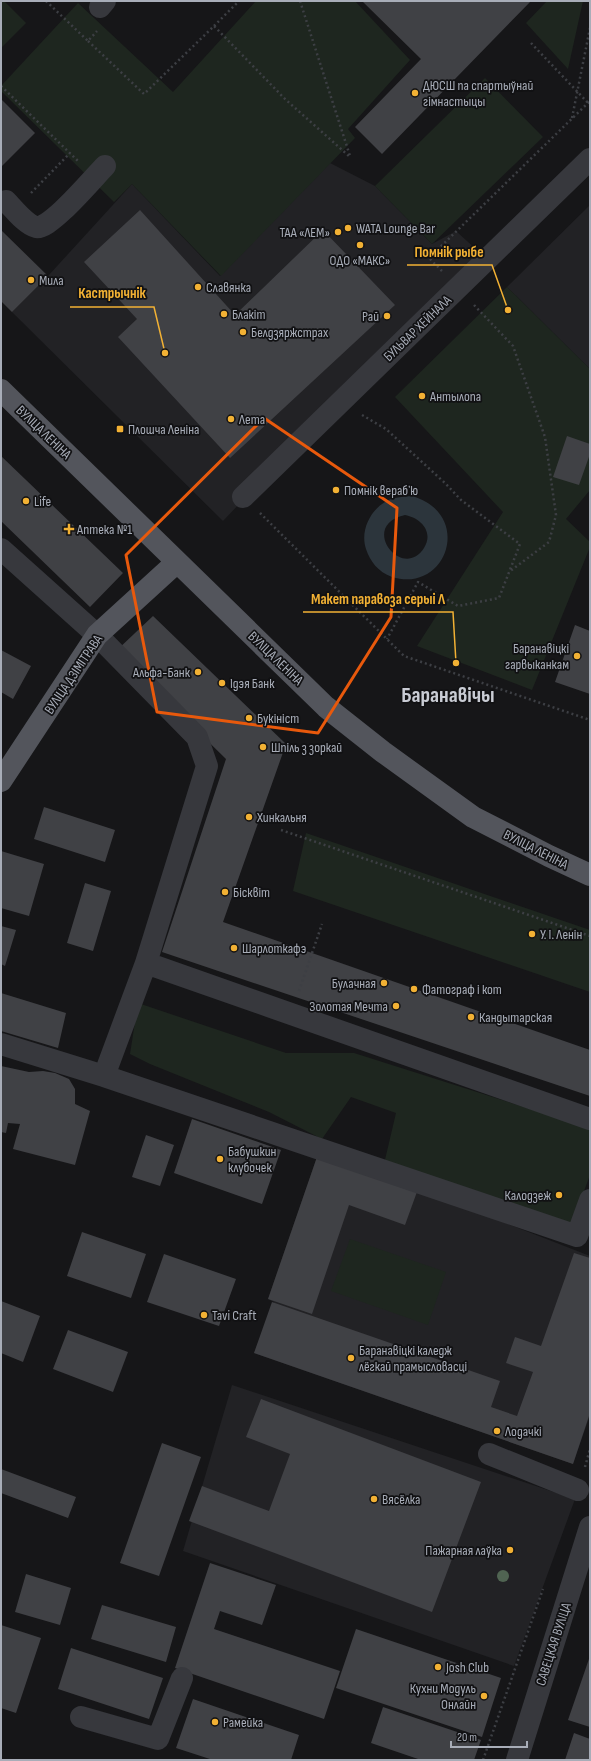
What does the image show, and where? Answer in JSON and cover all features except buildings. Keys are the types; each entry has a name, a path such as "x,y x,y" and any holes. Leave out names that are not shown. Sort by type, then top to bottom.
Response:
{"main road":[{"name":"ВУЛІЦА ЛЕНІНА","path":"1,390 326,707 383,752 473,817 590,875"},
{"name":"ВУЛІЦА ДЗІМІТРАВА","path":"1,781 97,635 177,562"},
{"path":"549,856 590,859"}],"street":[{"name":"БУЛЬВАР ХЕЙНАЛА","path":"243,497 590,159"},
{"path":"10,205 27,222 41,228 55,218 99,172"},
{"path":"1,548 97,635 197,737 206,766 146,963 104,1076"},
{"path":"146,963 590,1119"},
{"path":"1,1044 104,1076 577,1236 590,1200"},
{"path":"489,1454 578,1490"},
{"name":"САВЕЦКАЯ ВУЛІЦА","path":"516,1760 590,1527"},
{"path":"81,1717 158,1739 182,1678"}],"path":[{"path":"88,41 144,94 239,1"},
{"path":"214,26 285,99 350,157 300,1"},
{"path":"572,119 590,28"},
{"path":"509,572 549,542 556,515 545,438 514,346 429,258 589,103 531,43"},
{"path":"1,86 70,153 99,172"},
{"path":"10,205 70,153"},
{"path":"339,403 386,429 446,484 461,500 520,544 498,598 458,606 418,582 387,639"},
{"path":"243,497 404,656 590,720"},
{"path":"281,830 590,936"},
{"path":"292,1014 322,924"},
{"path":"578,1490 590,1449"},
{"path":"483,1760 544,1588"}],"highlighted area":[{"path":"264,418 397,508 391,617 318,733 157,712 126,555"}],"shaded area":[{"path":"1,1 4,1 26,23 1,48"},
{"path":"256,1 355,1 410,60 348,129 355,138 221,276 132,184 114,202 1,91 1,86 78,3 173,92"},
{"path":"547,1 583,1 568,69 526,23"},
{"path":"485,78 543,137 432,244 375,186"},
{"path":"330,163 375,186 432,244 456,231 479,252 223,521 12,312 48,276 132,184 220,276"},
{"path":"590,205 590,369 507,287"},
{"path":"507,287 590,369 590,490 566,519 590,542 590,547 532,690 417,646 503,512 395,397"},
{"path":"412,496 431,505 443,519 447,534 446,550 439,564 427,574 411,579 392,577 375,566 370,558 364,542 365,529 371,516 385,502 395,498","holes":["405,515 421,523 427,531 428,537 424,548 415,557 405,559 396,555 389,548 385,539 385,529 391,521"]},
{"path":"306,833 590,930 590,992 293,891"},
{"path":"138,1003 286,1053 354,1053 590,1128 590,1175 571,1226 384,1164 396,1113 351,1097 322,1139 269,1112 150,1064 130,1054"},
{"path":"318,1154 418,1189 590,1256 590,1415 573,1464 254,1353 274,1302 268,1299"},
{"path":"350,1239 446,1272 428,1325 331,1291"},
{"path":"232,1385 575,1499 514,1666 183,1551"}],"place":[{"name":"ДЮСШ па спартыўнай гімнастыцы","path":"415,93"},
{"name":"WATA Lounge Bar","path":"348,228"},
{"name":"ТАА «ЛЕМ»","path":"338,232"},
{"name":"ОДО «МАКС»","path":"360,245"},
{"name":"Мила","path":"31,280"},
{"name":"Славянка","path":"198,287"},
{"name":"Помнік рыбе","path":"508,310"},
{"name":"Блакіт","path":"224,314"},
{"name":"Рай","path":"387,316"},
{"name":"Белдзяржстрах","path":"243,332"},
{"name":"Кастрычнік","path":"165,353"},
{"name":"Антылопа","path":"422,396"},
{"name":"Лета","path":"231,419"},
{"name":"Плошча Леніна","path":"120,429"},
{"name":"Помнік верабʼю","path":"336,490"},
{"name":"Life","path":"26,501"},
{"name":"Аптека №1","path":"69,529"},
{"name":"Баранавіцкі гарвыканкам","path":"577,656"},
{"name":"Макет паравоза серыі Л","path":"456,663"},
{"name":"Альфа-Банк","path":"198,672"},
{"name":"Ідэя Банк","path":"222,683"},
{"name":"Букініст","path":"249,718"},
{"name":"Шпіль з зоркай","path":"263,747"},
{"name":"Хинкальня","path":"249,817"},
{"name":"Бісквіт","path":"225,892"},
{"name":"У. І. Ленін","path":"532,934"},
{"name":"Шарлоткафэ","path":"234,948"},
{"name":"Булачная","path":"384,983"},
{"name":"Фатограф і кот","path":"414,989"},
{"name":"Золотая Мечта","path":"396,1006"},
{"name":"Кандытарская","path":"471,1017"},
{"name":"Бабушкин клубочек","path":"220,1159"},
{"name":"Калодзеж","path":"559,1195"},
{"name":"Tavi Craft","path":"204,1315"},
{"name":"Баранавіцкі каледж лёгкай прамысловасці","path":"351,1358"},
{"name":"Лодачкі","path":"497,1431"},
{"name":"Вясёлка","path":"374,1499"},
{"name":"Пажарная лаўка","path":"510,1550"},
{"name":"Josh Club","path":"438,1667"},
{"name":"Кухни Модуль Онлайн","path":"484,1696"},
{"name":"Рамейка","path":"215,1722"}],"district":[{"name":"Баранавічы","path":"448,694"}]}
